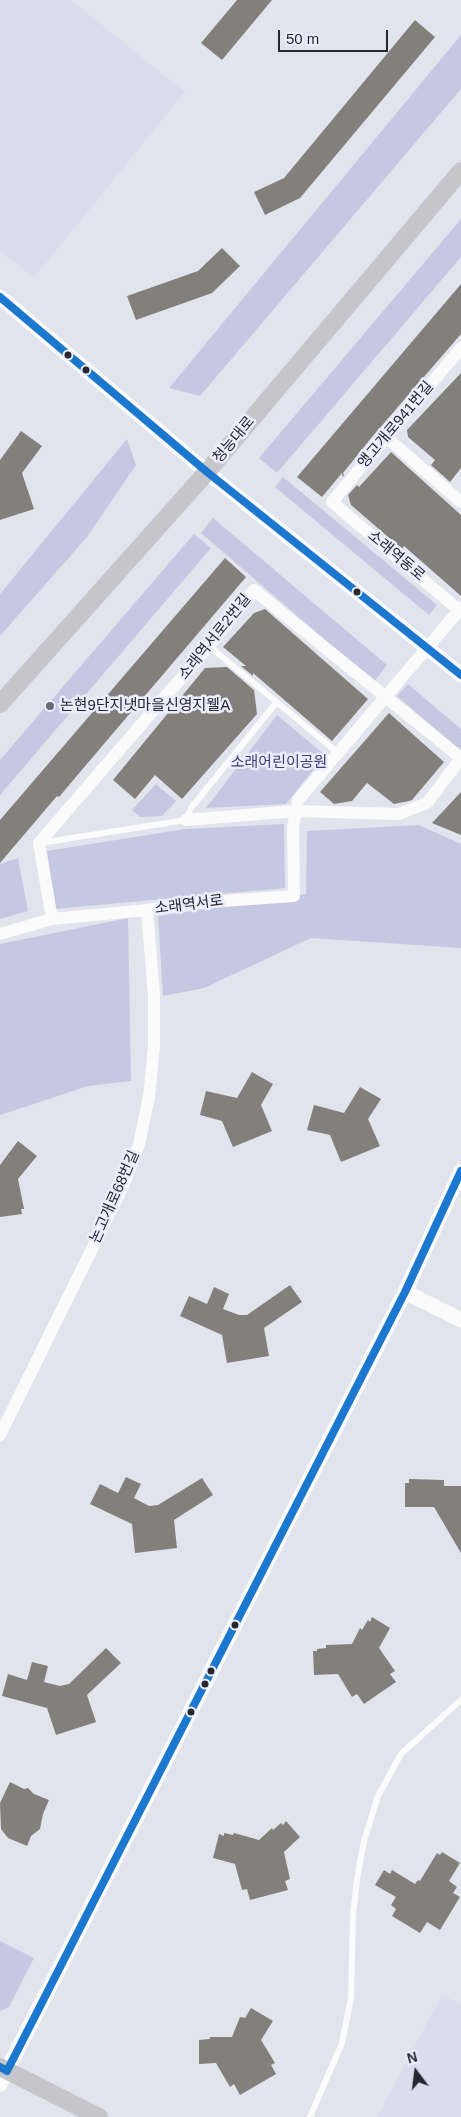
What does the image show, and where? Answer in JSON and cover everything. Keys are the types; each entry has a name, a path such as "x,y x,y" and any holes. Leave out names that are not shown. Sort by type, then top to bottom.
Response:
{"main road":[{"name":"청능대로","path":"0,704 207,472 461,171"},
{"path":"2,2074 100,2117"}],"street":[{"path":"0,297 207,472 461,675"},
{"name":"앵고개로941번길","path":"332,502 461,348"},
{"path":"386,437 461,502"},
{"name":"소래역동로","path":"332,502 460,610 427,648"},
{"name":"소래역서로2번길","path":"39,843 210,646 254,590 384,697"},
{"name":"소래역서로","path":"0,934 52,919 196,903 294,896 293,827 298,800 427,648"},
{"path":"186,820 295,811 399,814 427,803 461,758 384,697"},
{"path":"39,843 52,919"},
{"name":"논고개로68번길","path":"0,1435 124,1184 139,1144 150,1097 154,1045 154,996 146,910"},
{"path":"2,2074 405,1292 461,1171"},
{"path":"405,1292 461,1320"}],"lane":[{"path":"210,646 338,753"},
{"path":"39,843 186,820 191,808 276,703"},
{"path":"310,2117 342,2042 351,1998 353,1916 357,1879 364,1841 378,1796 401,1754 461,1700"}],"shaded area":[{"path":"0,0 71,0 185,92 34,278 0,251"},
{"path":"442,1995 461,2004 461,2117 377,2117"}],"green space":[{"path":"461,35 461,89 200,396 169,388"},
{"path":"461,219 461,257 277,473 259,458"},
{"path":"127,439 136,465 87,537 0,636 0,594"},
{"path":"283,477 437,605 429,615 275,487"},
{"path":"213,518 387,665 374,682 201,533"},
{"path":"194,534 211,548 0,795 0,760"},
{"path":"408,684 461,729 461,751 397,696"},
{"name":"소래어린이공원","path":"277,715 325,755 286,804 206,808"},
{"path":"156,784 176,801 162,816 140,817 132,810"},
{"path":"284,824 285,888 55,909 47,851 185,829"},
{"path":"419,825 461,844 461,948 311,938 204,988 163,996 158,916 306,894 307,831"},
{"path":"18,858 28,911 0,919 0,864"},
{"path":"128,918 131,1081 88,1086 0,1115 0,944"},
{"path":"0,1941 34,1958 9,2007 0,2011"}],"building":[{"path":"237,0 272,0 222,60 201,43"},
{"path":"415,20 435,37 300,198 265,215 254,192 284,178"},
{"path":"222,248 240,266 212,293 136,320 127,296 198,271"},
{"path":"461,284 461,334 372,437 343,473 343,477 342,473 322,497 297,477"},
{"path":"461,373 461,468 450,482 431,465 435,460 408,437 407,430"},
{"path":"21,431 42,446 22,473 34,509 0,520 0,460"},
{"path":"391,452 461,515 461,596 404,546 402,549 351,505 348,495 357,485 359,487"},
{"path":"225,558 246,577 59,797 57,796 0,863 0,820"},
{"path":"265,609 368,699 332,741 253,673 253,676 241,666 246,666 223,647 254,613"},
{"path":"227,667 254,690 257,714 182,799 155,775 135,799 113,780 205,668"},
{"path":"389,713 444,762 412,800 394,804 367,783 352,801 334,804 320,792"},
{"path":"461,792 461,835 432,823"},
{"path":"252,1072 273,1084 261,1105 272,1131 233,1147 222,1121 200,1115 206,1091 237,1098"},
{"path":"360,1087 381,1099 368,1119 380,1146 341,1162 330,1135 307,1130 314,1105 344,1113"},
{"path":"18,1141 37,1156 18,1179 24,1209 21,1209 22,1214 0,1217 0,1165"},
{"path":"290,1285 302,1302 264,1328 269,1356 227,1363 222,1335 180,1316 189,1296 207,1304 214,1287 229,1294 223,1309 239,1315 247,1315"},
{"path":"126,1477 141,1484 134,1498 149,1506 158,1505 202,1478 213,1495 174,1520 177,1548 135,1553 132,1524 90,1504 100,1484 118,1493"},
{"path":"409,1479 444,1480 444,1486 461,1486 461,1553 434,1507 405,1507 405,1483 409,1483"},
{"path":"372,1617 390,1628 379,1648 395,1671 390,1674 396,1682 364,1704 357,1694 352,1697 338,1674 314,1675 313,1651 326,1648 326,1645 352,1644 360,1628 362,1630"},
{"path":"106,1648 121,1663 87,1695 96,1722 56,1735 47,1708 2,1696 8,1674 27,1680 32,1662 48,1666 44,1682 60,1686 69,1684"},
{"path":"10,1782 24,1789 28,1788 34,1794 49,1800 43,1814 40,1829 31,1836 27,1846 8,1838 1,1829 0,1803"},
{"path":"286,1821 300,1837 284,1852 290,1879 285,1881 288,1890 250,1900 247,1889 242,1890 235,1864 213,1858 219,1834 224,1836 224,1833 233,1835 234,1833 259,1840 272,1828 273,1830 281,1823 283,1825"},
{"path":"442,1852 460,1863 449,1881 457,1887 453,1893 460,1897 440,1930 427,1922 420,1933 392,1916 396,1909 391,1905 396,1897 375,1885 384,1870 390,1874 392,1870 415,1884 418,1880 420,1881 437,1853 440,1855"},
{"path":"251,2008 273,2021 261,2040 275,2063 271,2065 276,2074 240,2095 234,2084 230,2087 216,2063 199,2064 199,2040 210,2039 210,2037 232,2037 240,2017 245,2018"}],"transit line":[{"path":"0,297 207,472 461,675"},
{"path":"0,2067 7,2071 405,1292 461,1171"}],"place":[{"name":"논현9단지냇마을신영지웰A","path":"50,706"}]}
